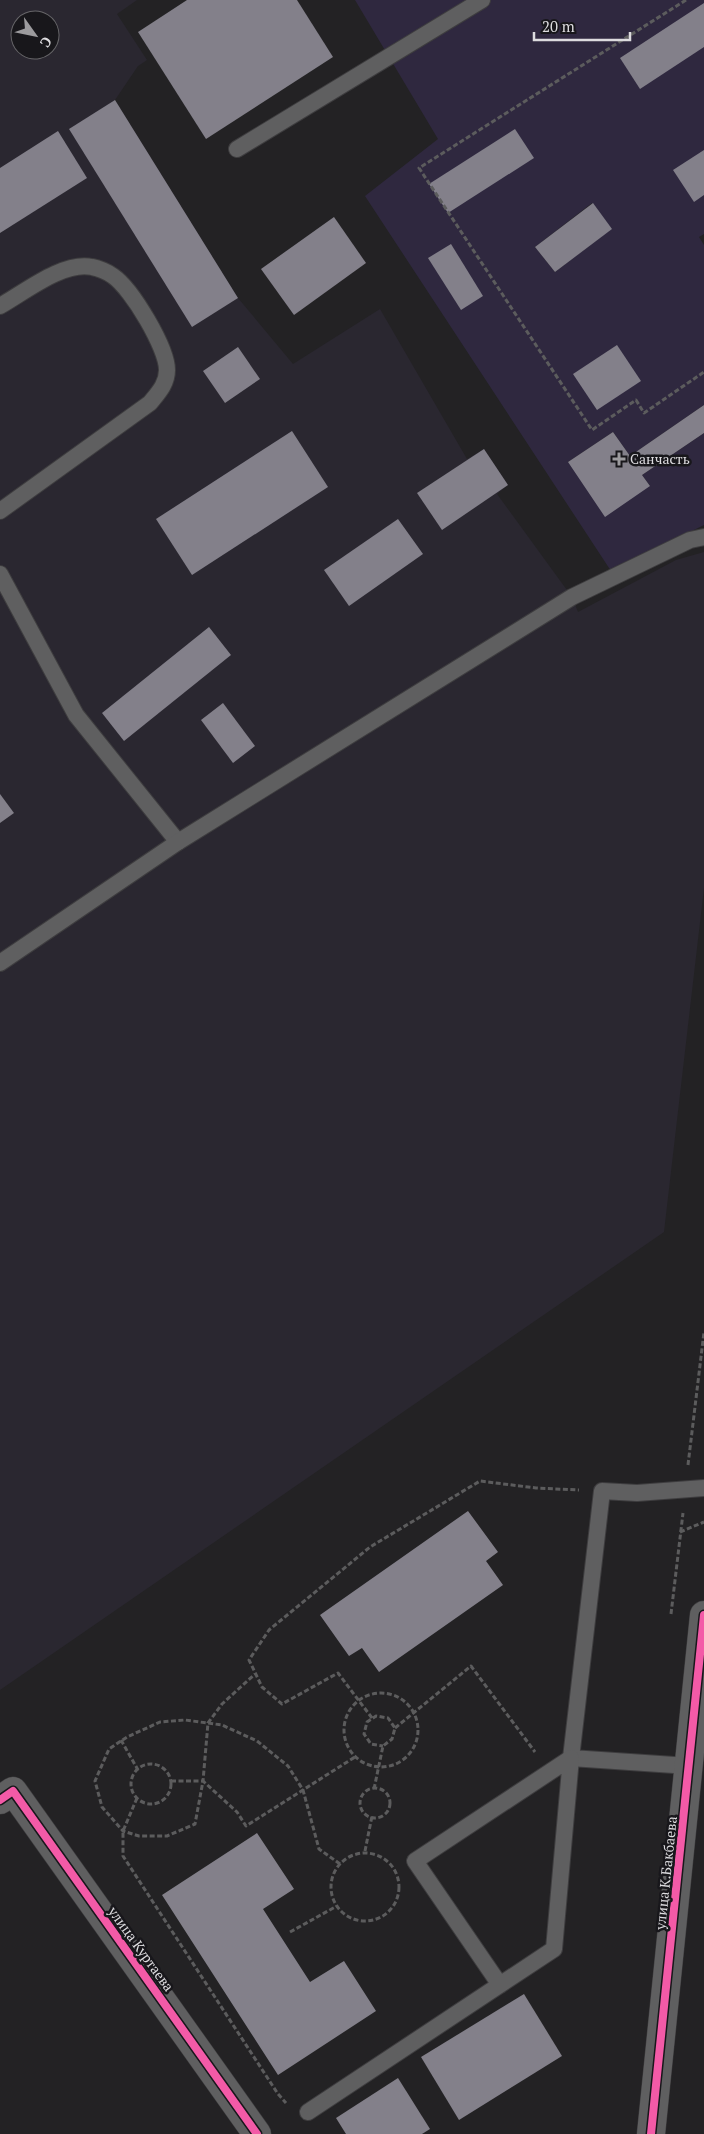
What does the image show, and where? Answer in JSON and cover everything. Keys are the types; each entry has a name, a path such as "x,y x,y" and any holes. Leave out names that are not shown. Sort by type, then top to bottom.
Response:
{"street":[{"name":"улица К.Бакбаева","path":"651,2134 704,1615"},
{"name":"улица Куртаева","path":"0,1800 13,1791 257,2134"}],"lane":[{"path":"237,149 482,0"},
{"path":"0,306 68,267 93,267 113,276 130,293 165,355 167,371 164,386 150,403 0,511"},
{"path":"0,962 178,842 572,597 690,540 704,537"},
{"path":"0,574 76,715 178,842"},
{"path":"308,2112 554,1949 571,1758 602,1492 704,1488"},
{"path":"500,1985 415,1861 571,1758 689,1766"}],"path":[{"path":"686,0 419,168 592,430 636,400 644,413 704,372"},
{"path":"372,1718 338,1673 282,1704 262,1687 249,1660 269,1630 370,1547 480,1480 536,1488 602,1492"},
{"path":"680,1532 704,1522"},
{"path":"374,1789 383,1746 392,1739 395,1728 470,1666 550,1772"},
{"path":"256,1674 222,1704 208,1723 204,1780 195,1824 167,1836 139,1836 123,1831 102,1807 95,1781 109,1749 121,1740 160,1722 185,1720 208,1723 222,1725 257,1741 288,1766 303,1790 319,1849 340,1864"},
{"path":"382,1692 399,1697 413,1712 418,1726 415,1744 404,1758 388,1766 370,1766 355,1757 346,1742 344,1724 351,1708 364,1696 382,1692"},
{"path":"383,1746 371,1744 364,1734 367,1722 376,1716 388,1718 395,1728"},
{"path":"121,1740 138,1770"},
{"path":"171,1781 204,1780 237,1812 246,1826 355,1757"},
{"path":"145,1764 164,1767 171,1781 173,1783 166,1800 147,1806 132,1795 132,1776 145,1764"},
{"path":"380,1788 390,1797 389,1810 378,1818 365,1814 360,1802 366,1790 374,1789 380,1788"},
{"path":"137,1798 123,1831 123,1856 278,2094 294,2111 308,2112"},
{"path":"365,1851 372,1816"},
{"path":"365,1851 386,1858 399,1876 399,1898 386,1916 366,1922 345,1916 337,1906 332,1898 331,1876 344,1859 365,1851"},
{"path":"290,1932 337,1906"}],"shaded area":[{"path":"0,0 137,0 117,14 147,60 138,66 115,100 238,298 293,364 380,309 467,459 484,449 508,485 497,494 572,597 578,612 676,560 704,552 704,888 664,1232 0,1690"},
{"path":"355,0 704,0 704,234 699,237 704,245 704,405 630,456 613,432 568,462 650,486 642,475 704,433 704,525 611,571 365,196 438,139","holes":["592,203 611,229 555,272 535,247"]}],"building":[{"path":"187,0 297,0 333,57 206,139 138,32"},
{"path":"704,3 704,47 640,89 620,58"},
{"path":"115,100 238,298 192,327 69,129"},
{"path":"515,129 534,158 448,213 429,184"},
{"path":"58,131 87,178 0,233 0,168"},
{"path":"704,150 704,195 694,202 673,170"},
{"path":"593,203 612,229 555,272 535,247"},
{"path":"334,217 366,263 294,315 261,269"},
{"path":"451,244 483,296 461,310 428,258"},
{"path":"617,345 641,381 597,410 573,374"},
{"path":"238,347 260,379 225,403 203,371"},
{"name":"Санчасть","path":"704,405 704,433 642,475 650,486 605,517 568,462 613,432 630,456"},
{"path":"292,431 328,487 192,575 156,519"},
{"path":"484,449 508,485 442,530 417,493"},
{"path":"398,519 423,554 349,606 324,570"},
{"path":"209,627 231,655 124,741 102,713"},
{"path":"223,703 255,746 233,763 201,720"},
{"path":"0,794 14,813 0,823"},
{"path":"468,1511 498,1552 486,1561 503,1585 379,1672 362,1648 349,1656 320,1615"},
{"path":"257,1833 294,1889 263,1909 310,1982 344,1961 376,2011 278,2075 162,1895"},
{"path":"524,1994 562,2056 459,2120 421,2057"},
{"path":"398,2078 430,2129 422,2134 346,2134 336,2118"}],"cycle path":[{"path":"651,2134 704,1615"},
{"path":"0,1800 13,1791 257,2134"}],"place":[{"name":"Санчасть","path":"619,459"}]}
